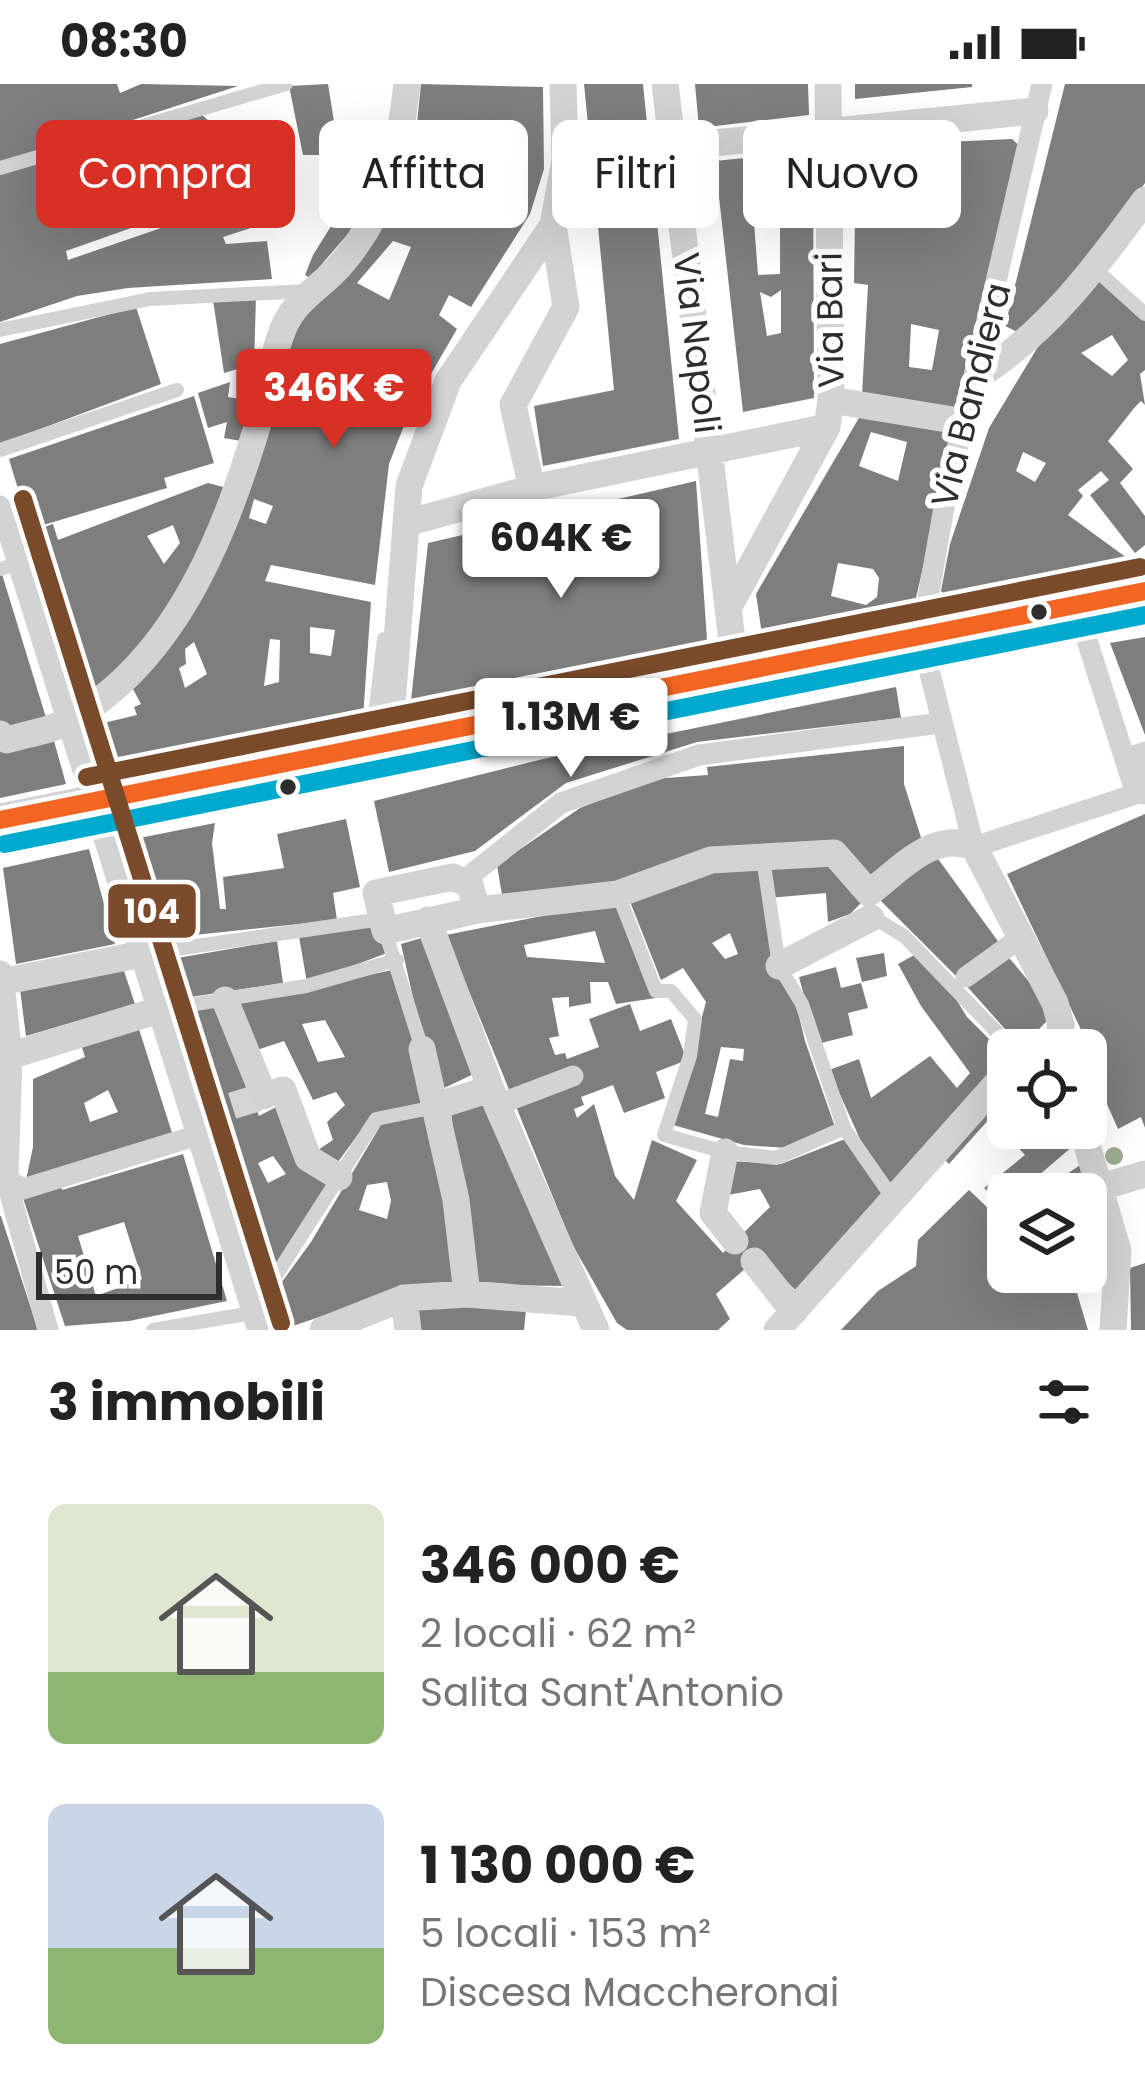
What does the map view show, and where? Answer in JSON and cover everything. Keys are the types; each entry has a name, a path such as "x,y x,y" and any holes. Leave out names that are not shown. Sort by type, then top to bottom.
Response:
{"street":[{"path":"0,734 7,740 67,722 126,673 215,554 284,326 307,291 343,262 387,197 400,150 407,84"},
{"path":"563,84 564,120"},
{"name":"Via Napoli","path":"665,84 670,120"},
{"name":"Via Bari","path":"827,120 828,84"},
{"path":"899,120 1038,97"},
{"name":"Via Bandiera","path":"921,638 946,496 1038,97"},
{"path":"977,377 1021,349 1095,269 1145,200"},
{"path":"382,729 409,486 448,381 552,226"},
{"path":"532,488 513,405 566,307 553,228"},
{"name":"Via Napoli","path":"683,228 736,674"},
{"name":"Via Bari","path":"731,603 829,413 828,228"},
{"path":"407,523 532,488 711,452 829,413 965,422"},
{"path":"0,506 9,567 67,722 145,961 255,1321"},
{"path":"0,820 92,802 382,729 736,674 1076,606 1138,588"},
{"path":"1076,606 1142,792"},
{"path":"921,638 974,847 1055,1003 1059,1029"},
{"path":"462,882 561,803 698,755 940,723"},
{"path":"1142,792 1132,760 1145,755"},
{"path":"779,966 870,905 938,841 956,840 974,847 1142,792"},
{"path":"477,910 470,885 453,878 376,893 383,925 618,894 711,860 834,854 870,905"},
{"path":"428,920 493,1097 596,1330"},
{"path":"966,976 1020,938"},
{"path":"48,1330 3,1175 9,1056 1,978 145,961"},
{"path":"225,1000 308,1158 339,1177"},
{"path":"9,1056 159,1010"},
{"path":"422,1048 457,1200 466,1294"},
{"path":"436,1106 573,1076"},
{"path":"725,1152 713,1213 744,1251 786,1321 987,1096"},
{"path":"3,1175 23,1189 198,1135"},
{"path":"1107,1185 1145,1174"},
{"path":"1107,1214 1118,1263 1113,1330"},
{"path":"323,1330 404,1298 578,1295"},
{"path":"404,1298 409,1330"}],"lane":[{"path":"0,168 286,84"},
{"path":"1095,269 1145,314"},
{"path":"0,330 149,299 307,291"},
{"path":"0,450 177,390"},
{"path":"763,858 779,966 802,1004 844,1128 896,1202"},
{"path":"618,894 656,991 671,991 695,1019 664,1135 725,1152 776,1158 844,1128"},
{"path":"870,905 994,1029"},
{"path":"145,961 383,925 422,1048"},
{"path":"159,1010 306,986 397,960"},
{"path":"153,1330 255,1321 376,1119 436,1106"}],"building":[{"path":"0,84 117,84 120,93 141,84 238,86 133,120 36,120 36,151 0,163"},
{"path":"328,84 334,120 319,120 319,155 303,155 289,86"},
{"path":"421,84 543,87 544,169 528,217 528,120 417,120"},
{"path":"584,84 643,84 647,120 588,120"},
{"path":"695,84 808,84 809,115 719,126 719,120 698,120"},
{"path":"855,84 972,84 972,87 855,99"},
{"path":"1065,84 1145,84 1145,183 1095,257 1024,335 1005,326"},
{"path":"1012,139 1022,148 960,411 862,395 868,285 854,283 855,228 961,228 961,141","holes":["911,324 939,330 932,370 909,367"]},
{"path":"743,158 743,228 754,228 758,275 780,274 780,228 813,228 814,398 743,412 719,161","holes":["781,290 781,333 767,336 760,292 771,297"]},
{"path":"36,161 36,228 131,228 66,251 68,260 161,228 251,228 223,237 226,244 267,241 272,279 77,296 0,322 0,171"},
{"path":"330,228 353,228 310,278 305,275"},
{"path":"378,228 521,228 471,307 449,295 439,315 457,329 410,410 389,464 375,585 271,565 265,581 371,602 363,718 105,770 91,726 137,715 134,707 141,704 126,676 148,654 269,407 301,317","holes":["393,241 411,247 389,300 357,283","254,499 273,506 266,524 249,518","310,627 335,630 331,656 310,653","270,639 280,640 279,682 264,686","194,642 207,674 185,688 179,668 186,664 185,649"]},
{"path":"598,228 658,228 679,439 543,466 534,406 614,390"},
{"path":"1099,280 1145,320 1145,370 1140,374 1145,405 1141,401 1108,441 1133,469 1120,483 1145,516 1145,545 1135,553 1090,495 1109,480 1101,471 1078,490 1083,496 1068,515 1127,558 1120,565 950,599 941,591 950,544 989,428 1042,340","holes":["1112,335 1128,360 1112,376 1081,353","1023,452 1046,463 1035,482 1016,471"]},
{"path":"256,296 254,364 224,373 213,300"},
{"path":"136,307 161,384 0,444 0,344"},
{"path":"230,382 228,397 259,402 247,442 224,438 227,422 208,428 198,393"},
{"path":"194,396 214,463 164,478 167,488 30,529 9,459"},
{"path":"863,411 955,426 914,607 763,641 756,594","holes":["871,432 907,442 898,481 859,466","838,563 873,569 879,578 877,597 866,605 831,596"]},
{"path":"696,481 708,654 409,719 428,543"},
{"path":"208,483 227,488 203,548 133,665 85,701 33,531 53,524 58,540","holes":["173,525 180,543 164,564 147,536"]},
{"path":"1,571 48,724 0,729"},
{"path":"1145,637 1145,735 1110,643"},
{"path":"896,687 901,718 697,742 566,783 475,851 389,872 374,801 543,759"},
{"path":"51,730 66,784 0,798 0,741"},
{"path":"904,746 904,784 924,847 871,885 846,848 504,907 497,865 580,808 652,779 708,775 707,767"},
{"path":"1145,814 1145,1128 1141,1117 1118,1129 1107,1104 1107,1029 1081,1029 1007,874"},
{"path":"346,819 360,887 333,893 337,920 156,939 129,840 215,823 212,843 220,909 226,909 223,877 284,868 277,834"},
{"path":"89,849 115,944 16,964 3,868"},
{"path":"933,852 1000,944 958,978 879,899"},
{"path":"835,859 864,900 850,914 828,922 826,893 768,898 765,866"},
{"path":"762,862 805,1041 835,1127 787,1148 744,1145 673,1125 706,1002 683,968 661,980 629,899 712,867","holes":["730,933 738,954 725,959 712,943","721,1047 744,1049 743,1061 730,1059 718,1117 705,1114"]},
{"path":"618,901 656,998 616,1004 608,982 590,982 591,1003 569,1007 569,997 552,998 559,1036 549,1038 555,1055 565,1053 567,1059 599,1047 589,1019 630,1004 640,1031 671,1019 687,1060 656,1072 665,1098 624,1113 613,1085 581,1097 584,1105 574,1109 577,1118 594,1104 615,1176 634,1200 652,1140 697,1160 676,1201 723,1253 770,1207 760,1189 728,1195 729,1161 781,1164 845,1139 888,1199 799,1294 761,1255 716,1294 730,1319 718,1330 627,1330 617,1323 572,1244 446,935","holes":["595,931 605,963 527,957 524,945"]},
{"path":"379,925 387,953 307,983 299,936"},
{"path":"425,937 478,1072 442,1089 422,1038 401,944"},
{"path":"277,941 283,983 177,999 166,960"},
{"path":"884,953 887,976 862,982 856,958"},
{"path":"918,953 945,981 967,1017 987,1037 987,1082 894,1189 868,1157 829,1070 859,1059 871,1098 930,1056 957,1088 970,1073 921,1006 898,964"},
{"path":"1006,954 1045,1001 1050,1018 1039,1029 1005,1029 964,983"},
{"path":"122,965 135,1004 26,1036 20,989"},
{"path":"836,967 841,988 861,983 868,1008 848,1013 853,1035 817,1044 799,977"},
{"path":"397,969 430,1101 373,1114 335,1166 315,1152 333,1140 327,1122 345,1105 336,1092 313,1100 284,1041 251,1052 233,1004","holes":["325,1020 345,1057 318,1062 302,1024"]},
{"path":"217,1005 259,1116 276,1107 332,1182 267,1277 184,1012","holes":["273,1156 286,1174 268,1183 258,1163"]},
{"path":"138,1026 173,1136 26,1180 33,1147 33,1079 85,1057 81,1044","holes":["108,1090 118,1112 90,1122 84,1103"]},
{"path":"491,1101 568,1286 475,1285 451,1113"},
{"path":"987,1105 987,1121 949,1164 941,1156"},
{"path":"431,1115 459,1284 393,1292 281,1330 271,1297 311,1242 382,1123","holes":["387,1182 391,1201 387,1219 359,1210 367,1185"]},
{"path":"1020,1149 1070,1149 1042,1173 1003,1173 1025,1155"},
{"path":"183,1154 227,1301 129,1321 65,1326 22,1195 61,1184 62,1190","holes":["124,1222 142,1279 96,1296 78,1236"]},
{"path":"969,1190 987,1207 987,1293 1077,1293 1088,1330 841,1330 878,1291 916,1266 918,1240"},
{"path":"1,1216 38,1330 0,1330"},
{"path":"1145,1263 1145,1330 1131,1330 1130,1268"},
{"path":"455,1305 526,1310 524,1330 415,1330 414,1308"}],"tunnel":[{"path":"193,1118 283,1090"}],"transit line":[{"name":"104","path":"23,499 281,1323"},
{"name":"104","path":"87,777 1140,567"},
{"path":"0,820 1145,591"},
{"path":"5,844 1145,615"}]}
